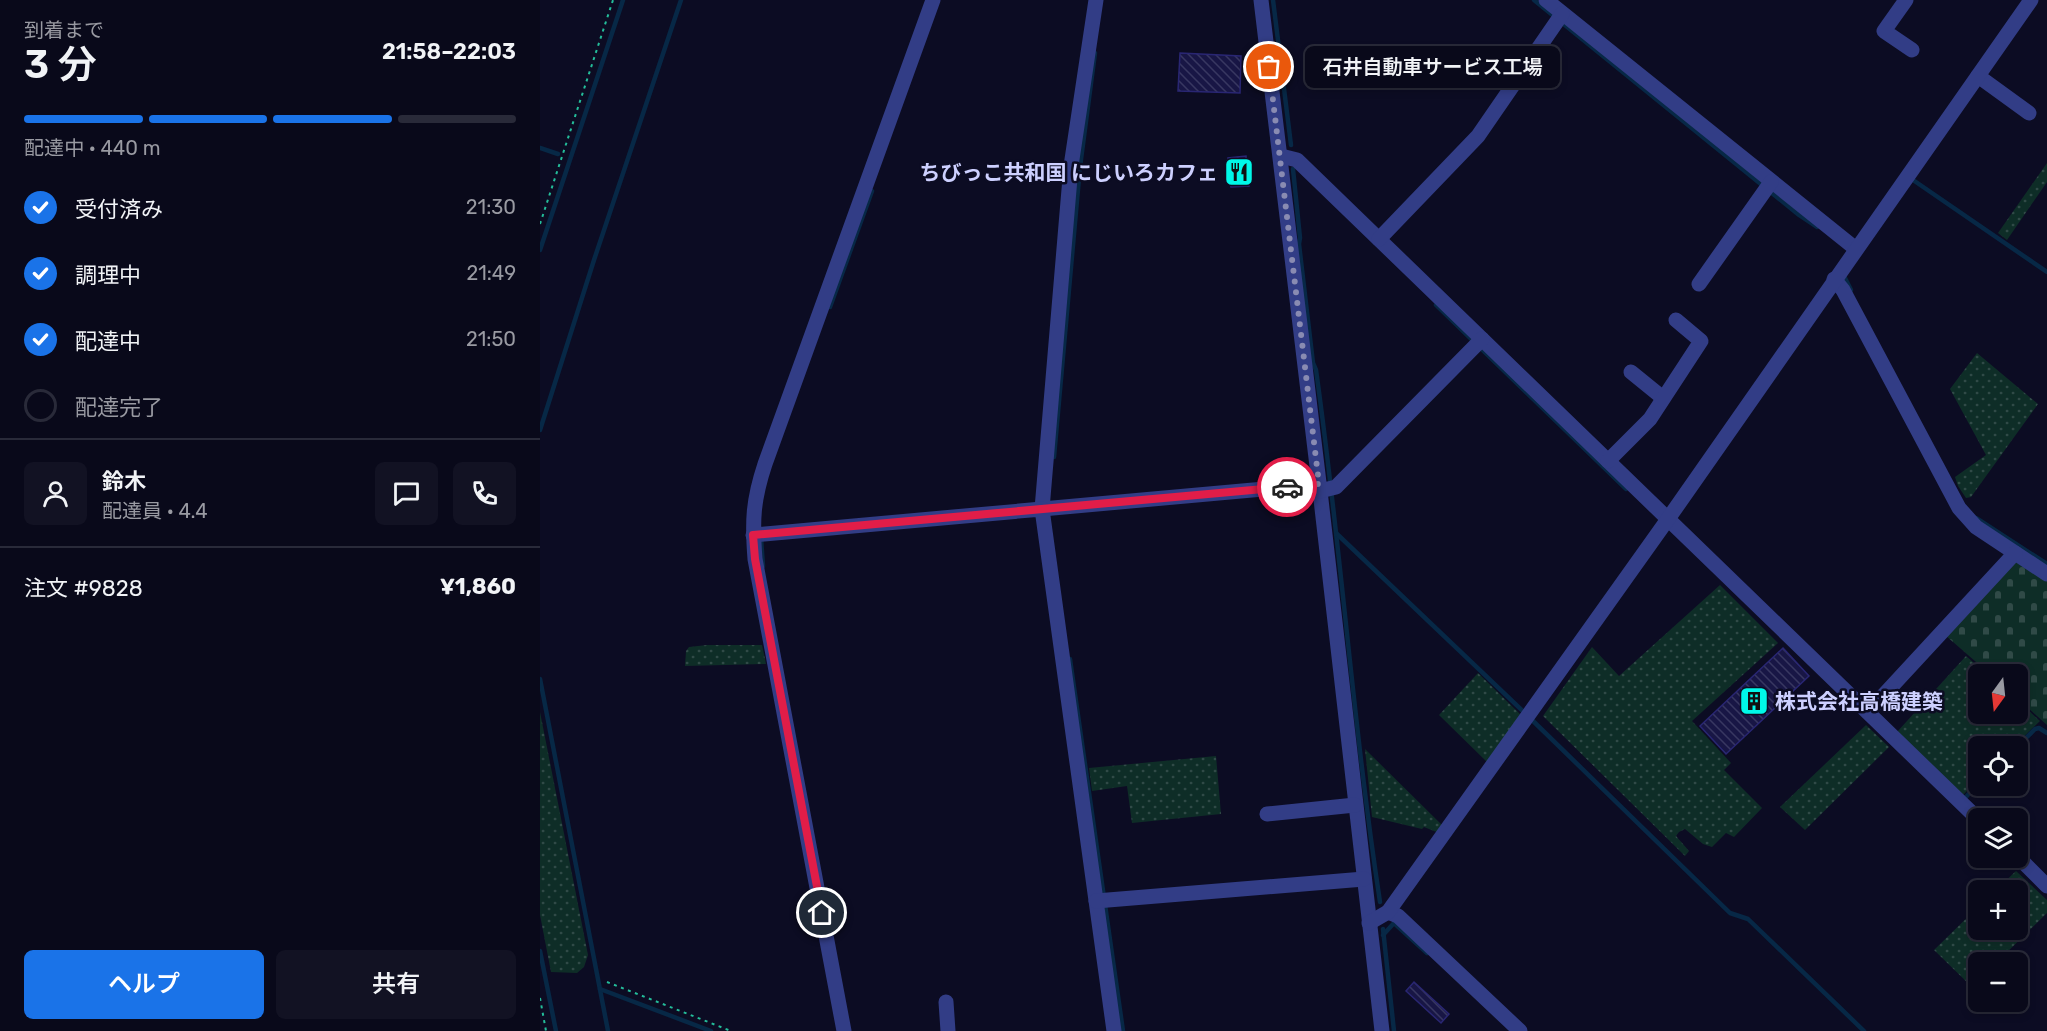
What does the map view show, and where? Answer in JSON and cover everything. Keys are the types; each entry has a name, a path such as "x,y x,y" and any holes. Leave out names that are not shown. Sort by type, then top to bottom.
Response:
{"street":[{"path":"844,1031 755,559 758,535 754,503 765,464 933,0"},
{"path":"1096,0 1071,166 1042,508 1102,901 1114,1031"},
{"path":"1261,0 1320,487 1382,1031"},
{"path":"1546,0 1559,18 1856,249"},
{"path":"1906,0 1884,31 1912,50"},
{"path":"1370,923 1393,914 1528,715 2031,0"},
{"path":"1379,239 1478,136 1559,18"},
{"path":"1978,76 2029,113"},
{"path":"1281,156 1297,160 1968,809"},
{"path":"1699,284 1771,182"},
{"path":"1834,279 1843,290 1959,508 1976,527 2047,574"},
{"path":"1608,461 1650,419 1701,341 1676,320"},
{"path":"758,535 1042,508 1336,487 1482,339"},
{"path":"1631,372 1663,398"},
{"path":"1868,712 2015,553"},
{"path":"1267,814 1355,804"},
{"path":"2028,867 2047,886"},
{"path":"1102,901 1364,879"},
{"path":"1393,914 1520,1031"},
{"path":"946,1002 948,1031"}],"path":[{"path":"540,224 613,0"},
{"path":"607,982 731,1031"},
{"path":"540,998 546,1031"}],"green space":[{"path":"2047,163 2047,182 2007,240 1998,233"},
{"path":"1977,353 2038,404 1971,497 1966,498 1955,477 1986,455 1950,389"},
{"path":"2015,558 2047,580 2047,725 2028,708 2028,664 1978,664 1945,635"},
{"path":"1720,585 1778,643 1692,721 1731,763 1724,770 1762,808 1734,837 1726,833 1712,847 1703,844 1685,829 1679,832 1676,836 1689,851 1685,856 1543,716 1592,647 1619,676"},
{"path":"762,645 766,664 685,666 686,651 689,647"},
{"path":"1966,656 1975,664 1968,664 1968,724 2028,724 2028,710 2040,721 2024,736 1968,736 1968,790 1962,796 1897,732"},
{"path":"1478,673 1522,716 1488,763 1439,715"},
{"path":"540,712 588,955 584,967 577,973 551,972 540,915"},
{"path":"1866,725 1889,747 1805,830 1780,807"},
{"path":"1365,749 1443,826 1439,833 1424,827 1422,829 1372,817"},
{"path":"1216,756 1221,814 1132,823 1127,786 1092,791 1089,768"},
{"path":"2016,871 2026,880 2007,880"},
{"path":"2028,882 2047,900 2047,913 2028,932"},
{"path":"1968,917 1968,940 2019,940 2007,952 1968,952 1968,983 1934,950"}],"building":[{"path":"1180,53 1241,56 1240,93 1178,91"},
{"name":"ちびっこ共和国 にじいろカフェ","path":"1246,156 1249,186 1231,187 1228,158"},
{"name":"株式会社高橋建築","path":"1783,648 1809,676 1726,754 1700,726"},
{"path":"1414,982 1449,1014 1441,1023 1406,991"}],"waterway":[{"path":"540,250 623,0"},
{"path":"540,430 681,0"},
{"path":"1273,0 1291,145"},
{"path":"1534,0 1799,215 1817,227"},
{"path":"1054,457 1080,167 1095,53"},
{"path":"540,148 558,154"},
{"path":"1293,169 1313,363 1316,370 1325,436 1362,769 1380,902"},
{"path":"1913,180 2047,272"},
{"path":"830,307 872,191"},
{"path":"1844,276 1851,290"},
{"path":"1436,305 1626,489"},
{"path":"1976,518 2047,564"},
{"path":"1337,534 1730,913 1748,919 1864,1031"},
{"path":"761,538 763,566"},
{"path":"1070,659 1123,1031"},
{"path":"540,679 608,1031"},
{"path":"2028,736 2039,728 2047,733"},
{"path":"1965,798 1968,795"},
{"path":"1383,935 1394,923 1427,953"},
{"path":"1383,929 1394,1031"},
{"path":"540,951 556,1031"},
{"path":"600,989 711,1031"}],"way so far":[{"path":"1269,67 1319,484 1287,487"}],"place":[{"name":"石井自動車サービス工場","path":"1269,67"},
{"name":"ちびっこ共和国 にじいろカフェ","path":"1239,172"},
{"name":"株式会社高橋建築","path":"1754,701"}],"route":[{"path":"822,913 755,559 753,535 1287,487"}]}
